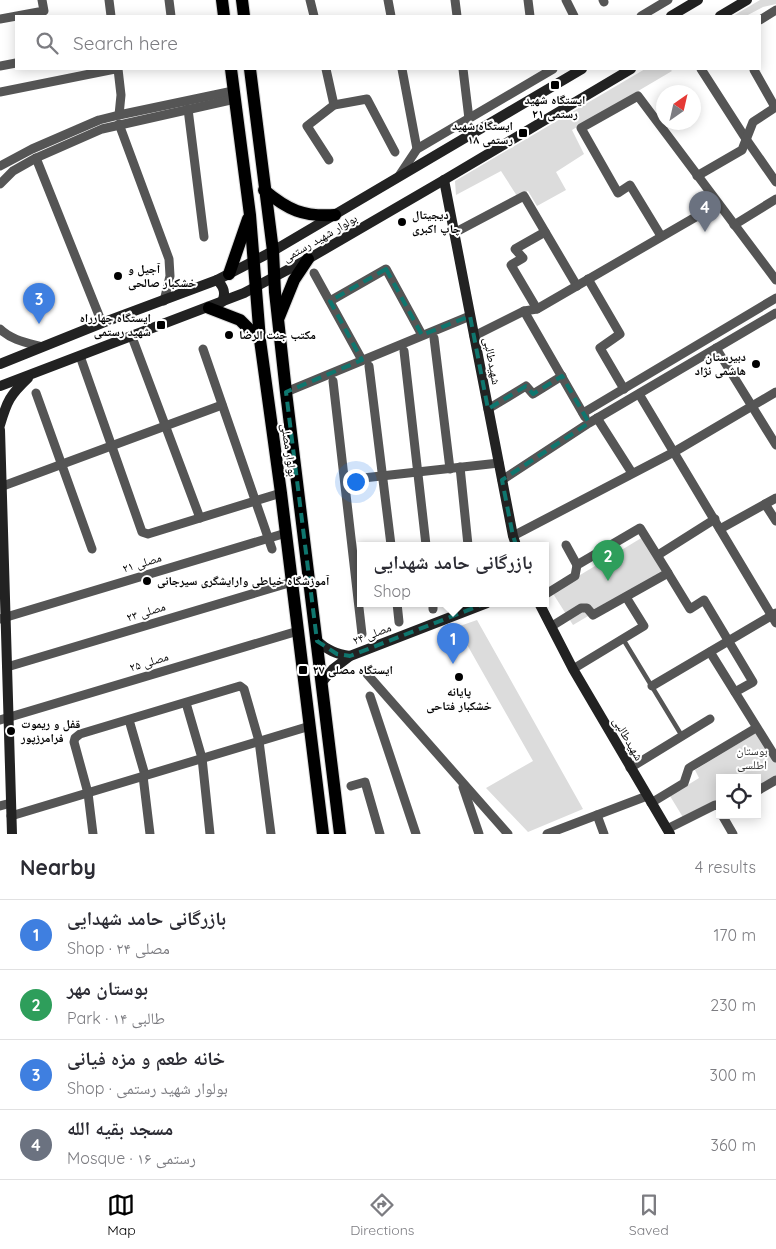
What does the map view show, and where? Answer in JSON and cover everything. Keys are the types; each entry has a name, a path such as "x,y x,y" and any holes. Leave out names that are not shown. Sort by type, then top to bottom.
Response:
{"main road":[{"path":"222,0 224,15"},
{"path":"242,0 244,15"},
{"path":"673,15 698,0"},
{"path":"722,15 747,0"},
{"name":"بولوار مصلی","path":"231,70 250,215 260,340 282,493 323,834"},
{"name":"بولوار مصلی","path":"250,70 273,251 286,392 340,834"},
{"name":"بولوار شهید رستمی","path":"0,364 217,280 253,262 580,70"},
{"name":"بولوار شهید رستمی","path":"0,386 209,308 275,278 629,70"},
{"path":"234,95 252,86"},
{"name":"شهیدطالبی","path":"444,180 514,540"},
{"path":"264,190 281,204 291,209 318,216 335,215"},
{"path":"229,274 250,215"},
{"path":"278,319 294,280 308,259"},
{"path":"217,280 223,288 224,298 222,302"},
{"path":"209,308 240,320 260,340"},
{"path":"0,425 12,393 32,374"},
{"path":"0,430 3,486 3,618 7,667 4,719 12,834"},
{"name":"مصلی ۲۴","path":"322,682 333,669 350,656 477,607"},
{"name":"شهیدطالبی","path":"541,607 573,669 668,832"},
{"path":"317,641 326,649 337,654 350,656"}],"street":[{"path":"16,15 44,10 42,0"},
{"path":"109,0 111,15"},
{"path":"168,0 171,15"},
{"path":"310,0 314,15"},
{"path":"388,0 391,15"},
{"path":"455,0 457,15"},
{"path":"528,0 530,15"},
{"path":"566,0 574,15"},
{"path":"643,15 668,0"},
{"path":"761,19 776,10"},
{"path":"0,18 15,15"},
{"path":"0,66 15,63"},
{"path":"0,92 111,70"},
{"path":"116,70 121,95 119,119 169,259 170,276 164,301"},
{"path":"326,70 334,104"},
{"path":"402,70 417,149"},
{"path":"463,70 468,119"},
{"path":"702,70 776,182"},
{"path":"697,176 742,150 753,122 776,107 754,70"},
{"path":"397,179 417,149 468,119 537,73"},
{"path":"0,184 13,171 36,158 102,129 119,119 234,95"},
{"path":"0,166 32,149 99,120 188,110 234,95"},
{"path":"661,236 630,185 618,193 581,128 638,96 776,280"},
{"path":"329,160 307,126 334,104 367,99 395,152"},
{"path":"188,110 204,237"},
{"path":"36,158 102,323"},
{"path":"454,233 524,196 577,286"},
{"path":"734,225 776,199"},
{"path":"474,336 524,311 537,309 718,204"},
{"path":"537,309 511,265 523,258 515,249 545,232"},
{"path":"330,301 386,269 422,335"},
{"path":"314,273 366,363 383,476 390,542"},
{"path":"588,280 620,334 600,348 624,389"},
{"path":"583,413 776,298"},
{"path":"524,311 583,413 593,421 632,474"},
{"path":"502,480 593,421 776,313"},
{"path":"286,392 366,363 422,335 470,316"},
{"path":"0,330 19,340 42,348"},
{"path":"132,336 164,426 200,518"},
{"path":"434,338 450,468"},
{"path":"716,348 776,445"},
{"path":"203,349 272,549"},
{"path":"404,351 426,542"},
{"path":"80,356 142,532 145,534 282,493"},
{"path":"488,409 526,386 533,394 562,376"},
{"path":"333,381 357,589"},
{"path":"514,540 674,452 776,392"},
{"path":"36,393 92,549"},
{"path":"639,394 774,617 728,641 652,686"},
{"path":"3,486 222,405"},
{"path":"345,480 499,463"},
{"path":"460,467 468,542"},
{"path":"720,529 776,498"},
{"path":"766,504 776,522"},
{"path":"658,555 715,519"},
{"path":"549,592 574,576 578,565 640,528 690,609 704,600 753,682 735,692"},
{"name":"مصلی ۲۱","path":"3,618 286,533"},
{"path":"566,545 578,565"},
{"path":"552,626 581,608 588,608 593,615 668,573"},
{"name":"مصلی ۲۳","path":"7,667 292,582"},
{"path":"573,669 644,626 626,597"},
{"path":"359,607 362,634"},
{"path":"397,607 399,622"},
{"name":"مصلی ۲۵","path":"4,719 298,631"},
{"path":"710,652 776,758"},
{"path":"367,674 508,834"},
{"path":"93,834 88,793 74,742 75,738 80,734 240,686 244,689 259,741 271,834"},
{"path":"370,696 416,834"},
{"path":"186,703 202,758 210,834"},
{"path":"129,720 144,776 150,834"},
{"path":"630,768 710,720"},
{"path":"11,816 310,726"},
{"path":"547,834 597,815 649,800 684,783 689,768 756,728"},
{"path":"761,789 776,780"},
{"path":"351,786 365,782 380,834"},
{"path":"462,782 479,834"},
{"path":"0,806 11,803"},
{"path":"668,832 716,811"},
{"path":"597,815 604,834"},
{"path":"724,819 733,834"}],"lane":[{"path":"624,639 682,736"}],"highlighted area":[{"path":"386,269 422,335 470,316 488,409 526,386 533,394 562,376 589,423 502,480 513,536 530,586 350,656 337,654 317,641 286,392 362,360 330,301"}],"green space":[{"path":"760,0 776,0 776,4 763,7 748,15 735,15"},
{"path":"643,70 672,71 572,130 584,154 556,172 566,190 537,206 528,191 517,196 501,171 456,195 455,181"},
{"path":"643,537 664,571 573,625 552,592"},
{"path":"477,620 583,809 528,832 486,788 533,761 457,627"},
{"name":"بوستان اطلسی","path":"759,731 776,760 776,778 761,787 761,774 716,774 716,806 684,819 670,796 699,778 695,770"}],"place":[{"name":"ایستگاه شهید رستمی ۲۱","path":"555,85"},
{"name":"ایستگاه شهید رستمی ۱۸","path":"523,133"},
{"name":"دیجیتال چاپ اکبری","path":"402,222"},
{"name":"مسجد بقیه الله","path":"705,232"},
{"name":"آجیل و خشکبار صالحی","path":"118,276"},
{"name":"خانه طعم و مزه فیانی","path":"39,324"},
{"name":"ایستگاه چهارراه شهید رستمی","path":"161,325"},
{"name":"مكتب جنت الرضا","path":"229,335"},
{"name":"دبیرستان هاشمی نژاد","path":"756,364"},
{"name":"آموزشگاه خیاطی وارایشگری سیرجانی","path":"147,581"},
{"name":"بوستان مهر","path":"608,581"},
{"name":"بازرگانی حامد شهدایی","path":"453,664"},
{"name":"ایستگاه مصلی ۲۷","path":"303,670"},
{"name":"پایانه خشکبار فتاحی","path":"459,677"},
{"name":"قفل و ریموت فرامرزپور","path":"11,731"}]}
